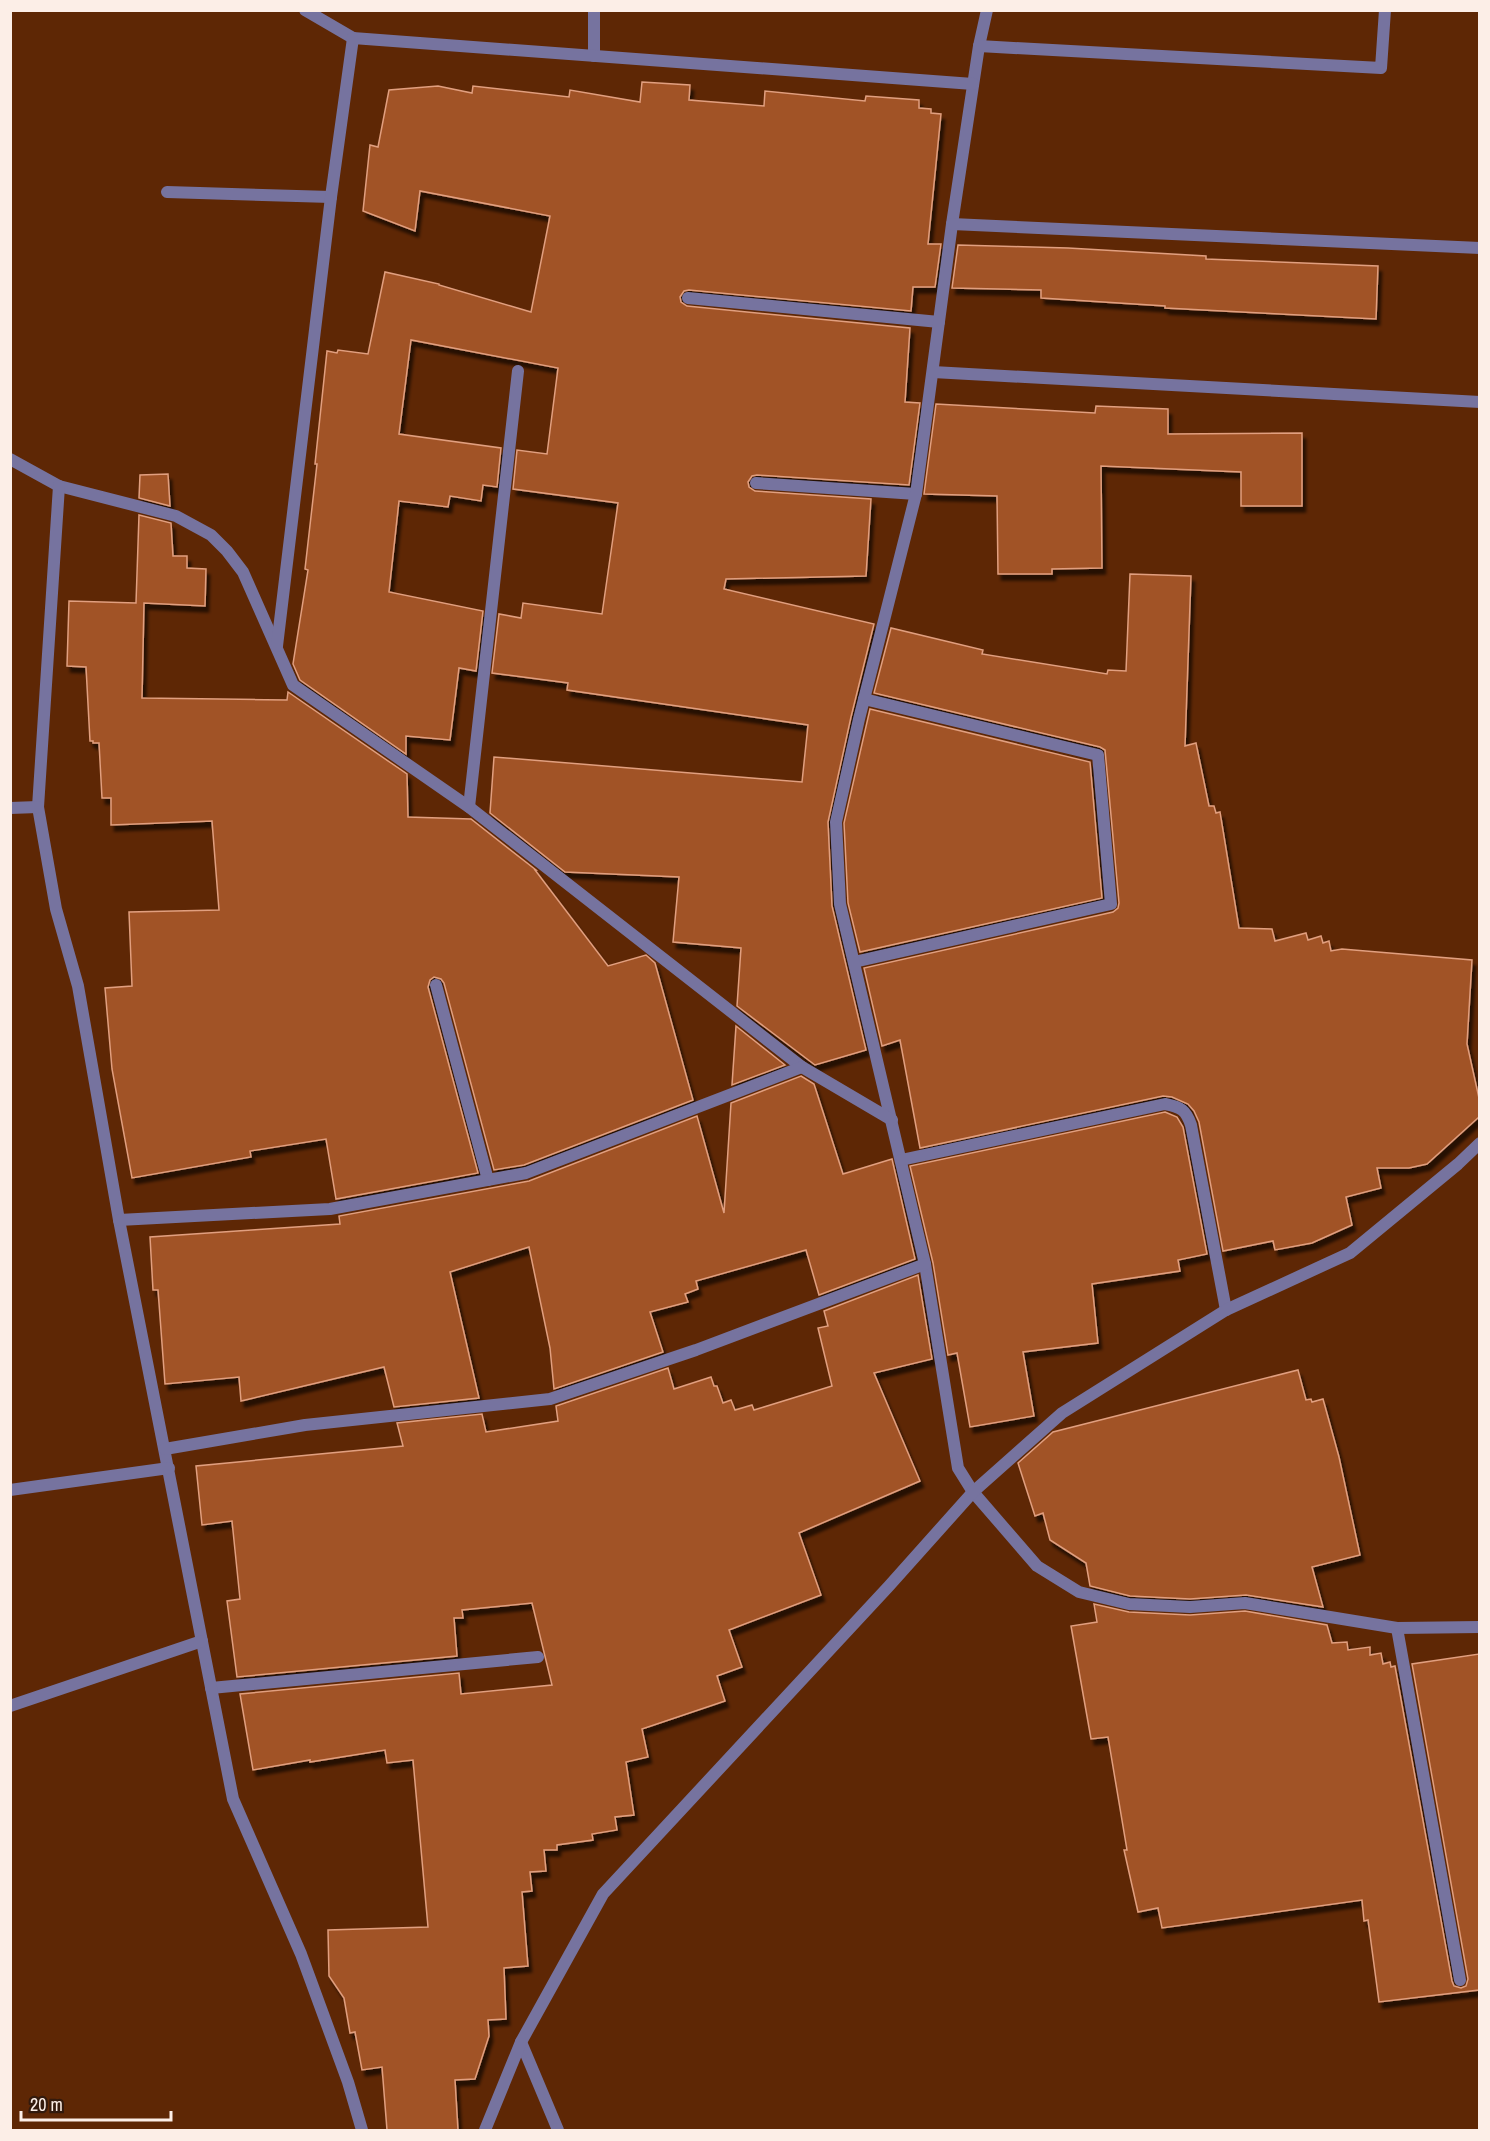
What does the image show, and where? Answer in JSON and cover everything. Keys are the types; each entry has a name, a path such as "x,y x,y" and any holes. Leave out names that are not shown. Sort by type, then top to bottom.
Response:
{"street":[{"path":"305,10 353,38 973,84"},
{"path":"594,10 594,56"},
{"path":"987,10 979,46 952,224 916,494 864,699 836,822 840,904 925,1264 958,1468 973,1492 1037,1566 1079,1592 1129,1604 1190,1607 1245,1603 1398,1628 1479,1628"},
{"path":"979,46 1381,68 1385,10"},
{"path":"277,646 331,197 353,38"},
{"path":"167,192 331,197"},
{"path":"952,224 1479,248"},
{"path":"687,298 939,322"},
{"path":"469,807 518,371"},
{"path":"933,372 1479,402"},
{"path":"10,459 59,486 176,516 211,535 228,551 243,572 293,685 469,807 802,1067 892,1120"},
{"path":"756,483 916,494"},
{"path":"59,486 38,807 56,909 78,986 119,1220 233,1799 301,1954 348,2082 362,2130"},
{"path":"854,962 1111,904 1098,755 864,699"},
{"path":"10,808 38,807"},
{"path":"436,985 488,1180"},
{"path":"119,1220 330,1209 526,1173 802,1067"},
{"path":"901,1160 1165,1104 1179,1106 1187,1113 1191,1125 1226,1310"},
{"path":"485,2130 521,2042 603,1894 889,1586 973,1492 1062,1413 1226,1310 1350,1253 1458,1164 1479,1143"},
{"path":"165,1449 305,1425 550,1399 696,1350 925,1264"},
{"path":"10,1490 169,1468"},
{"path":"1398,1628 1460,1980"},
{"path":"10,1706 202,1641"},
{"path":"211,1688 538,1657"},
{"path":"521,2042 558,2130"}],"building":[{"path":"642,82 690,85 689,100 764,106 765,91 865,101 866,96 919,100 919,108 931,109 931,113 941,114 928,244 941,244 935,287 913,287 911,311 689,290 684,291 680,297 681,302 687,306 910,328 905,402 920,403 909,485 757,475 752,476 748,482 749,487 755,491 871,499 866,576 726,579 724,589 874,624 828,822 832,906 866,1050 815,1065 737,1006 741,948 673,942 679,877 565,872 490,813 494,757 802,782 808,725 567,690 568,683 492,673 499,614 521,618 523,603 602,614 618,503 513,489 517,450 547,454 558,368 411,340 399,434 501,448 497,487 483,485 481,501 450,496 448,507 399,501 389,592 483,611 476,671 459,668 450,740 406,736 406,754 300,680 293,664 308,570 305,569 327,351 337,353 338,350 368,354 385,272 439,284 531,312 550,216 420,191 415,231 363,211 370,145 378,147 389,90 438,86 472,93 473,86 569,97 570,90 640,102"},
{"path":"958,245 1068,248 1206,256 1206,259 1378,266 1376,319 1165,308 1165,306 1041,298 1041,290 952,288"},
{"path":"936,404 1095,413 1096,406 1168,409 1168,434 1302,433 1302,506 1241,506 1241,472 1101,466 1102,568 1052,569 1052,574 998,574 997,496 924,494"},
{"path":"168,474 170,506 139,498 140,475"},
{"path":"139,515 171,523 173,556 187,556 187,568 206,569 205,606 144,603 142,698 287,700 288,692 407,774 408,817 471,819 536,870 608,966 646,955 655,963 693,1100 524,1165 494,1170 444,983 441,979 434,977 430,980 428,987 478,1173 336,1199 326,1139 250,1151 251,1157 132,1178 112,1069 105,988 132,986 129,912 219,910 212,821 111,825 111,798 102,798 99,743 90,741 86,667 67,666 69,601 136,603"},
{"path":"1130,574 1191,576 1185,746 1196,743 1209,806 1214,806 1216,813 1220,812 1239,928 1272,929 1275,941 1306,933 1308,940 1321,936 1323,943 1329,941 1331,951 1342,949 1472,960 1467,1044 1479,1098 1479,1117 1427,1164 1409,1168 1377,1168 1381,1188 1346,1197 1352,1225 1312,1243 1275,1250 1273,1241 1223,1251 1199,1122 1188,1104 1172,1097 1163,1096 920,1148 900,1040 882,1046 864,968 1113,912 1118,908 1119,903 1105,750 874,693 891,628 983,650 982,654 1107,674 1108,670 1126,671"},
{"path":"870,709 1090,762 1102,898 860,952 848,903 844,823"},
{"path":"736,1026 785,1065 732,1085"},
{"path":"801,1076 814,1084 843,1174 892,1159 915,1259 819,1295 806,1250 696,1281 698,1289 685,1294 688,1302 650,1312 663,1352 554,1389 550,1348 529,1247 450,1272 479,1398 394,1407 384,1367 241,1401 239,1377 165,1384 158,1290 153,1290 150,1237 340,1224 339,1216 529,1181 697,1116 724,1213 731,1103"},
{"path":"1165,1112 1177,1117 1183,1127 1207,1254 1178,1260 1180,1271 1092,1284 1098,1343 1023,1352 1034,1416 970,1427 957,1353 948,1355 933,1263 910,1166"},
{"path":"918,1275 932,1359 874,1373 920,1481 799,1533 821,1595 729,1630 742,1667 717,1676 725,1701 642,1729 648,1757 626,1762 634,1815 615,1817 617,1830 592,1834 593,1840 557,1845 557,1850 544,1850 546,1871 530,1872 532,1891 522,1892 528,1966 504,1968 506,2019 488,2020 489,2036 475,2079 455,2080 458,2130 387,2130 382,2067 362,2070 355,2032 350,2033 344,1998 329,1976 328,1930 428,1927 413,1760 387,1763 385,1750 253,1770 240,1694 459,1673 461,1694 552,1685 532,1603 462,1610 463,1618 454,1618 457,1656 237,1677 227,1601 240,1599 232,1521 202,1525 196,1466 403,1446 397,1423 482,1414 486,1432 558,1421 556,1406 668,1368 674,1389 711,1377 723,1403 731,1400 735,1410 752,1405 754,1410 832,1386 818,1328 828,1326 824,1311"},
{"path":"1298,1370 1306,1400 1311,1399 1312,1402 1323,1399 1339,1457 1360,1555 1312,1567 1323,1607 1246,1595 1190,1599 1130,1596 1090,1586 1086,1563 1050,1540 1043,1513 1035,1516 1018,1463 1053,1432"},
{"path":"1094,1604 1129,1612 1190,1615 1245,1611 1327,1625 1332,1643 1347,1642 1348,1650 1370,1647 1370,1655 1381,1653 1383,1664 1390,1662 1391,1667 1395,1666 1452,1981 1454,1986 1461,1988 1466,1986 1468,1979 1412,1664 1479,1654 1479,1990 1379,2002 1368,1920 1364,1921 1362,1900 1162,1928 1158,1908 1138,1912 1124,1850 1127,1850 1108,1737 1091,1739 1071,1626 1097,1622"}]}
